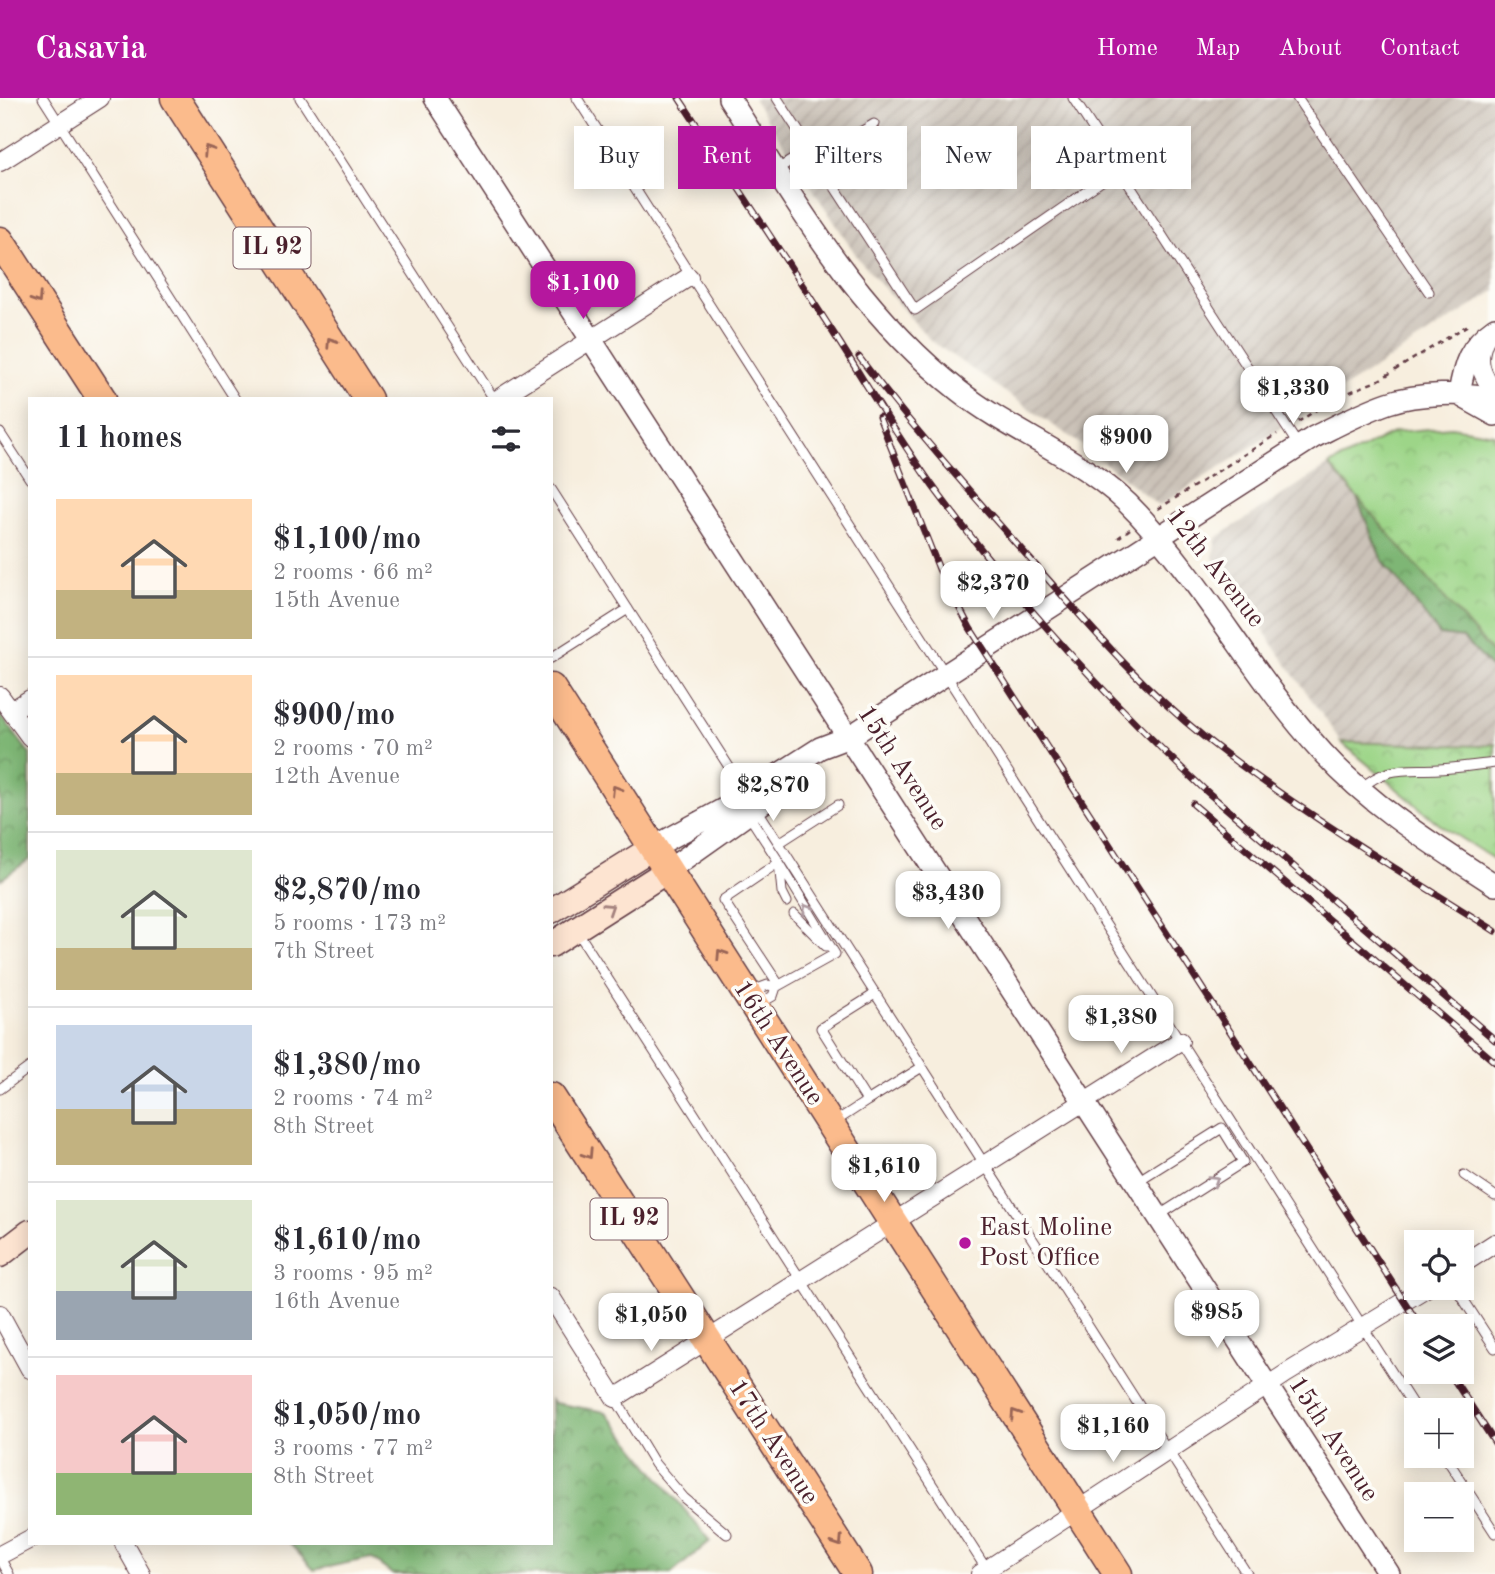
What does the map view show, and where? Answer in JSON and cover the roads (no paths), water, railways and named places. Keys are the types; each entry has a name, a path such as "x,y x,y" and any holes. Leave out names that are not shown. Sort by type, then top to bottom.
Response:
{"main road":[{"name":"IL 92","path":"175,98 367,397"},
{"path":"0,241 101,397"},
{"name":"16th Avenue","path":"553,691 660,859 756,998 830,1125 1118,1574"},
{"path":"556,905 660,859"},
{"path":"553,944 576,929 660,859"},
{"name":"17th Avenue","path":"553,1100 859,1574"},
{"path":"0,1255 28,1234"}],"street":[{"path":"0,162 100,98"},
{"name":"15th Avenue","path":"435,98 1389,1574"},
{"name":"12th Avenue","path":"729,98 747,126"},
{"name":"12th Avenue","path":"776,170 844,274 890,328 920,358 980,407 1062,453 1138,513 1214,606 1263,679 1306,734 1360,789 1413,831 1495,885"},
{"path":"499,397 689,276"},
{"path":"1459,394 1464,366 1472,349 1492,330"},
{"path":"1492,330 1479,351 1480,368 1495,392"},
{"path":"1459,394 1495,415"},
{"path":"660,859 751,806 820,748 849,737 946,676 1314,437 1390,402 1459,394 1495,398"},
{"path":"28,699 5,704 28,734"},
{"path":"553,1300 615,1398 1180,1041"},
{"path":"1474,1257 1495,1243"},
{"path":"985,1573 1076,1510 1266,1387 1407,1300"},
{"path":"0,1314 28,1365"},
{"path":"0,1557 28,1540"},
{"path":"125,1545 141,1574"}],"lane":[{"path":"43,98 234,397"},
{"path":"300,98 495,397"},
{"path":"577,98 1408,1398"},
{"path":"777,98 795,126"},
{"path":"1073,98 1091,126"},
{"path":"1297,98 1429,292"},
{"path":"776,170 790,161"},
{"path":"836,189 915,310 1090,189"},
{"path":"1132,189 1299,447"},
{"path":"0,433 28,476"},
{"path":"553,492 751,806 779,843 1247,1574"},
{"path":"553,657 628,608"},
{"path":"1360,789 1374,776 1396,770 1495,764"},
{"path":"779,843 838,805"},
{"path":"751,806 779,862 835,954"},
{"path":"779,862 782,892 788,902"},
{"path":"778,986 723,900 779,862"},
{"path":"794,914 835,954"},
{"path":"576,929 985,1573"},
{"path":"756,998 766,1000 773,996 778,986 835,954"},
{"path":"867,1101 821,1028 875,994"},
{"path":"830,1125 922,1067"},
{"path":"0,1089 28,1068"},
{"path":"1135,1183 1222,1128 1243,1162 1157,1216"},
{"path":"1464,1175 1495,1196"},
{"path":"1464,1300 1495,1348"},
{"path":"615,1398 654,1464 684,1498 727,1534"},
{"path":"1453,1468 1495,1532"},
{"path":"0,1557 9,1574"}],"railway":[{"path":"679,98 912,457 970,535 1033,612 1099,685 1205,790 1495,1040"},
{"path":"859,357 942,460 1071,606 1113,652 1180,717 1310,814 1495,931"},
{"path":"879,417 939,569 970,628 1412,1314"},
{"path":"1193,804 1495,1062"},
{"path":"1457,1384 1495,1443"}],"place":[{"name":"East Moline Post Office","path":"965,1243"}]}
